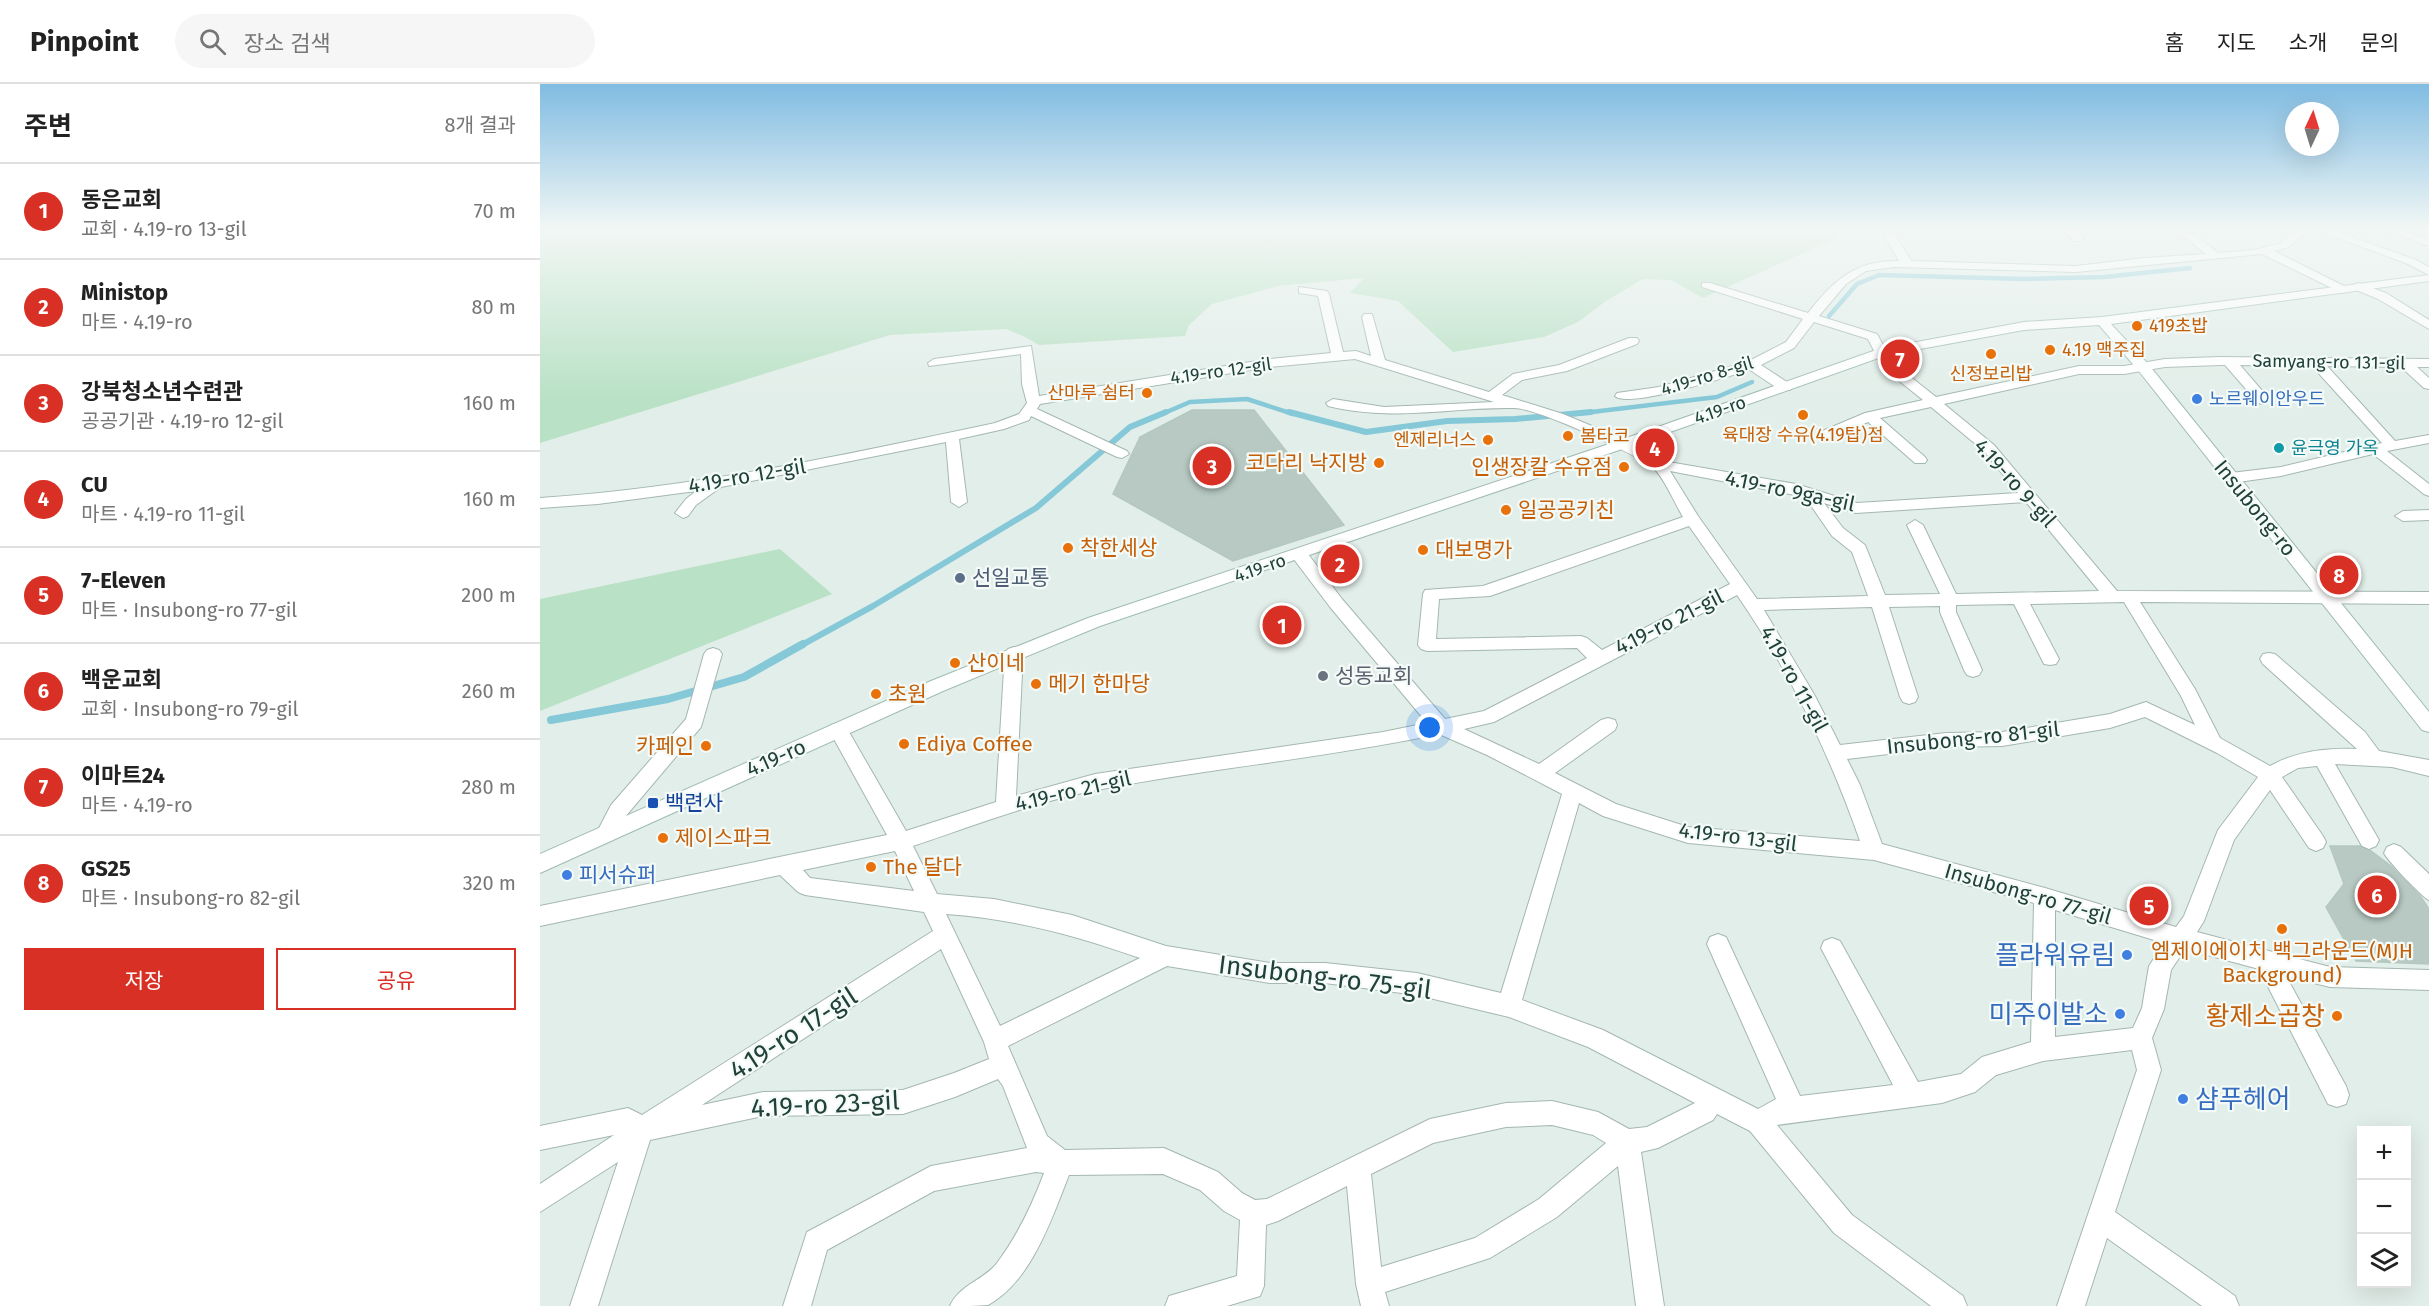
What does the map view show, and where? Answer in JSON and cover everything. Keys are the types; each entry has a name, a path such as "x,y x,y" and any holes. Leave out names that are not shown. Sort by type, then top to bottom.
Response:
{"street":[{"path":"1706,285 1873,337 1880,353"},
{"name":"4.19-ro 8-gil","path":"1622,396 1660,391 1752,365 1790,345 1839,285"},
{"path":"2336,285 2344,289"},
{"name":"4.19-ro","path":"540,864 1014,653 1094,622 1623,444 1880,353 2024,326 2102,321 2374,285"},
{"path":"2358,287 2382,296 2429,325"},
{"path":"1303,290 1323,294 1338,356"},
{"path":"1368,317 1379,361"},
{"name":"Insubong-ro","path":"2102,321 2143,367 2429,724"},
{"path":"1492,396 1518,377 1562,368 1633,341"},
{"path":"934,363 1027,349 1031,405 1122,454"},
{"name":"4.19-ro 9-gil","path":"1880,353 1888,365 1989,448 2030,497 2121,597 2189,694 2212,742"},
{"name":"4.19-ro 12-gil","path":"540,503 624,496 719,482 999,426 1024,417 1031,405 1197,374 1356,355 1516,404 1606,435 1623,444"},
{"name":"Samyang-ro 131-gil","path":"2229,361 2263,400"},
{"name":"Samyang-ro 131-gil","path":"1825,435 1870,417 2079,370 2124,370 2165,363 2229,361 2429,363"},
{"path":"2315,362 2391,445"},
{"path":"2405,363 2429,385"},
{"path":"1752,365 1785,387"},
{"name":"4.19-ro 12-gil","path":"1332,403 1384,411 1500,407 1516,404"},
{"path":"1870,417 1920,460"},
{"path":"952,436 959,502"},
{"path":"2231,478 2259,476 2374,448 2427,440"},
{"name":"4.19-ro 11-gil","path":"1623,444 1659,465 1692,519 1738,587 1753,605 1809,701 1864,820 1874,851"},
{"path":"2374,448 2429,491"},
{"name":"4.19-ro 9ga-gil","path":"1659,465 1796,489 1856,508 2030,497"},
{"path":"683,513 691,502 719,482"},
{"path":"1811,494 1824,516 1849,544 1859,549 1879,602 1909,697"},
{"path":"2403,516 2429,515"},
{"name":"4.19-ro 21-gil","path":"1599,658 1581,642 1427,645 1431,594 1484,592 1692,519"},
{"path":"1915,525 1948,593 1948,612 1973,670"},
{"name":"4.19-ro 13-gil","path":"1299,554 1336,603 1442,728 1494,750 1610,810 1688,834 1874,851"},
{"name":"4.19-ro 21-gil","path":"540,916 902,841 1006,807 1095,782 1236,763 1442,728 1488,717 1738,587"},
{"path":"1753,605 2121,597 2429,598"},
{"path":"2020,600 2050,659"},
{"path":"1006,807 1014,653"},
{"path":"606,834 618,811 694,722 713,654"},
{"path":"2269,658 2358,736 2374,758"},
{"name":"Insubong-ro 81-gil","path":"1834,753 1946,740 2002,739 2110,721 2146,709 2212,742"},
{"path":"1539,774 1608,725"},
{"path":"838,730 902,841 995,1040 1002,1065 1012,1078 1038,1145 1061,1163"},
{"path":"2212,742 2270,776 2316,842"},
{"path":"2322,758 2369,840"},
{"path":"2071,1306 2149,1070 2140,1038 2153,1009 2160,966 2193,921 2225,836 2270,776 2295,761 2322,758 2374,758 2392,759 2429,768"},
{"path":"1509,1006 1573,791"},
{"name":"Insubong-ro 77-gil","path":"1874,851 2045,897 2181,938 2330,977 2429,980"},
{"path":"2394,853 2419,876 2429,891"},
{"path":"784,867 805,886 930,903"},
{"path":"2043,1050 2045,897"},
{"name":"Insubong-ro 75-gil","path":"930,903 994,908 1072,925 1166,956 1270,973 1325,973 1417,984 1509,1006 1595,1038 1759,1122"},
{"name":"4.19-ro 17-gil","path":"540,1198 641,1130 945,935"},
{"path":"1718,944 1793,1108"},
{"path":"1832,948 1911,1094"},
{"path":"995,1040 1166,956"},
{"path":"2266,960 2337,1095"},
{"path":"1953,1306 1843,1224 1759,1122 1776,1111 1793,1108 1942,1091 1967,1084 1990,1065 2043,1050 2140,1038"},
{"name":"4.19-ro 23-gil","path":"540,1138 628,1120 641,1130 763,1104 903,1102 955,1085 1002,1065"},
{"path":"1358,1166 1372,1295 1481,1249 1548,1208 1626,1142 1649,1139 1704,1111 1714,1100"},
{"path":"797,1306 816,1241 931,1179 1036,1159 1061,1163 1164,1161 1209,1180 1233,1202 1253,1213 1269,1212 1430,1131 1506,1115 1552,1113 1598,1124 1626,1142 1650,1306"},
{"path":"584,1306 641,1130"},
{"path":"964,1306 1005,1274 1038,1222 1061,1163"},
{"path":"1179,1306 1250,1286 1253,1213"},
{"path":"2100,1217 2225,1306"}],"green space":[{"path":"540,285 1288,285 1212,304 1189,325 1185,336 1039,345 1006,329 890,335 540,443"},
{"path":"1357,285 1633,285 1578,322 1544,337 1453,352 1398,301 1350,293"},
{"path":"1680,285 1732,285 1703,298"},
{"path":"780,549 832,594 540,711 540,599"}],"building":[{"path":"1192,410 1254,410 1344,525 1233,561 1113,494 1140,437"},
{"path":"2330,846 2360,846 2371,851 2391,866 2421,897 2429,909 2429,964 2356,961 2326,907 2344,884"}],"waterway":[{"path":"1829,316 1856,285"},
{"path":"1575,414 1717,397 1752,382"},
{"path":"1162,414 1190,402 1247,399 1293,414"},
{"path":"800,646 873,606 1036,508 1130,427 1166,412"},
{"path":"1289,412 1366,432 1447,421 1515,419 1591,412"},
{"path":"551,720 668,699 744,677 803,644"}],"place":[{"name":"419초밥","path":"2137,326"},
{"name":"4.19 맥주집","path":"2050,350"},
{"name":"신정보리밥","path":"1991,354"},
{"name":"이마트24","path":"1900,359"},
{"name":"산마루 쉼터","path":"1147,393"},
{"name":"노르웨이안우드","path":"2197,399"},
{"name":"육대장 수유(4.19탑)점","path":"1803,415"},
{"name":"봄타코","path":"1568,436"},
{"name":"엔제리너스","path":"1488,440"},
{"name":"CU","path":"1655,448"},
{"name":"윤극영 가옥","path":"2279,448"},
{"name":"코다리 낙지방","path":"1379,463"},
{"name":"강북청소년수련관","path":"1212,466"},
{"name":"인생장칼 수유점","path":"1624,467"},
{"name":"일공공키친","path":"1506,510"},
{"name":"착한세상","path":"1068,548"},
{"name":"대보명가","path":"1423,550"},
{"name":"Ministop","path":"1340,564"},
{"name":"GS25","path":"2339,575"},
{"name":"선일교통","path":"960,578"},
{"name":"동은교회","path":"1282,625"},
{"name":"산이네","path":"955,663"},
{"name":"성동교회","path":"1323,676"},
{"name":"메기 한마당","path":"1036,684"},
{"name":"초원","path":"876,694"},
{"name":"Ediya Coffee","path":"904,744"},
{"name":"카페인","path":"706,746"},
{"name":"백련사","path":"653,803"},
{"name":"제이스파크","path":"663,838"},
{"name":"The 달다","path":"871,867"},
{"name":"피서슈퍼","path":"567,875"},
{"name":"백운교회","path":"2377,895"},
{"name":"7-Eleven","path":"2149,906"},
{"name":"엠제이에이치 백그라운드(MJH Background)","path":"2282,929"},
{"name":"플라워유림","path":"2127,955"},
{"name":"미주이발소","path":"2120,1014"},
{"name":"황제소곱창","path":"2337,1016"},
{"name":"샴푸헤어","path":"2183,1099"}]}
